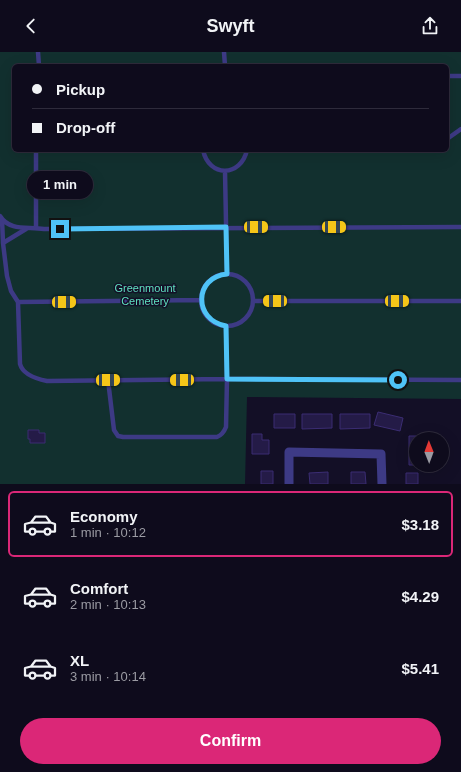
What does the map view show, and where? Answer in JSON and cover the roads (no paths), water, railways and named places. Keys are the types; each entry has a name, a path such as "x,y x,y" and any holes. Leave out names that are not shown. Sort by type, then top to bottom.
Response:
{"street":[{"path":"289,484 289,452 381,454 382,484"}],"lane":[{"path":"38,52 39,64"},
{"path":"224,52 225,64"},
{"path":"449,76 461,76"},
{"path":"449,138 461,129"},
{"path":"36,152 36,227"},
{"path":"204,152 208,163 213,167 225,171 232,170 242,163 246,152"},
{"path":"225,171 227,274"},
{"path":"1,218 14,227 26,229"},
{"path":"1,218 9,284 11,291 18,302 20,364 23,370 38,379 47,381 227,379 461,380"},
{"path":"3,243 26,229 36,227 44,229 461,227"},
{"path":"227,274 239,277 245,281 251,289 253,301 250,312 246,318 239,323 226,326 220,325 207,316 203,310 202,300 206,286 210,281 216,277 227,274"},
{"path":"18,302 202,300"},
{"path":"253,301 461,301"},
{"path":"108,380 114,430 118,436 217,437 221,435 226,427 226,326"}],"park label":[{"name":"Greenmount Cemetery","path":"145,294"}]}
